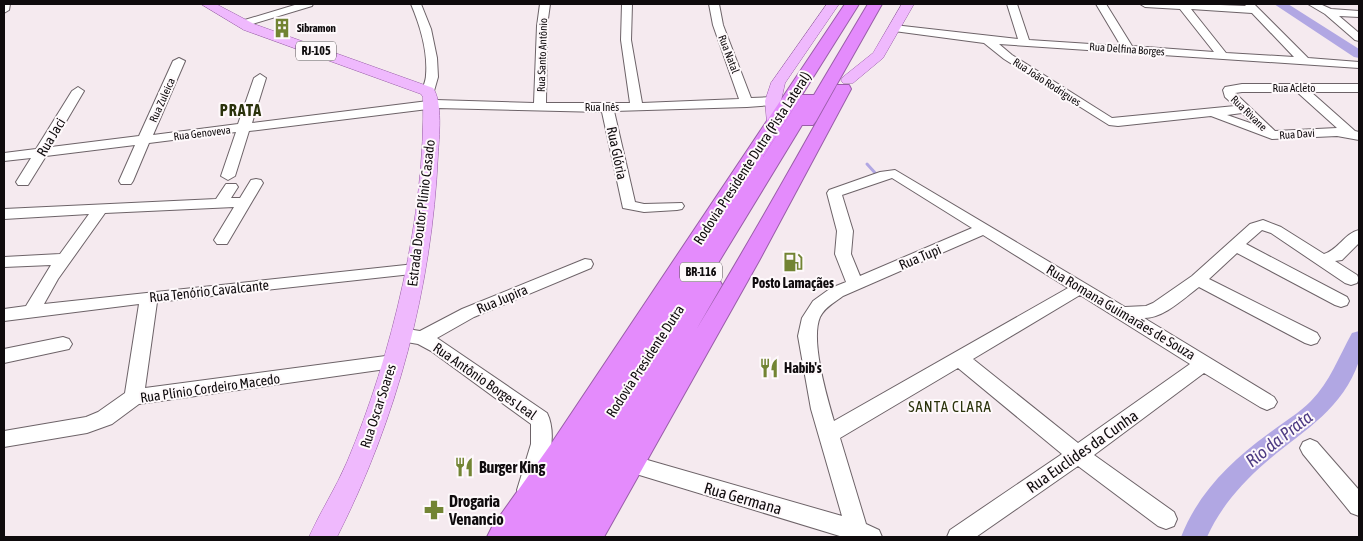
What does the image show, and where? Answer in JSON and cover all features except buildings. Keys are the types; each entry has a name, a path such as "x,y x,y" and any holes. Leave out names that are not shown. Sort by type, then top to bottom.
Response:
{"highway":[{"name":"Rodovia Presidente Dutra (Pista Lateral)","path":"503,537 524,507 774,112 852,4"},
{"name":"Rodovia Presidente Dutra","path":"531,537 767,168 865,4"},
{"name":"Rodovia Presidente Dutra","path":"556,537 757,210 875,4"},
{"name":"BR-116","path":"587,537 799,173 891,4"}],"main road":[{"name":"RJ-105","path":"208,4 242,24 429,98"},
{"path":"774,112 778,83 833,4"},
{"path":"848,80 878,55 908,4"},
{"name":"Estrada Doutor Plínio Casado","path":"412,337 415,269 431,154 429,98"},
{"name":"Rua Oscar Soares","path":"323,537 354,477 378,414 393,362 412,337"},
{"name":"Rua Oscar Soares","path":"336,537 349,508 354,477"}],"street":[{"path":"4,10 5,4"},
{"path":"242,24 308,4"},
{"name":"Estrada Doutor Plínio Casado","path":"416,4 424,23 431,63 432,75 429,98"},
{"name":"Rua Santo Antônio","path":"540,106 542,26 545,4"},
{"path":"627,4 626,40 637,107"},
{"name":"Rua Natal","path":"714,4 718,25 747,103"},
{"path":"1012,4 1025,43"},
{"path":"1101,4 1128,49"},
{"path":"1145,4 1252,7 1304,62"},
{"path":"1313,4 1345,13 1359,14"},
{"path":"1182,5 1223,56"},
{"path":"1331,8 1359,38"},
{"name":"Rua Delfina Borges","path":"894,28 987,40 1359,65"},
{"name":"Rua João Rodrigues","path":"987,40 1008,57 1109,121"},
{"name":"Rua Zuleica","path":"126,181 179,60"},
{"path":"221,203 230,182 242,128 260,78"},
{"path":"1300,88 1354,134"},
{"name":"Rua Acleto","path":"1229,90 1359,88"},
{"name":"Rua Rivane","path":"1229,90 1229,94 1272,135"},
{"name":"Rua Jaci","path":"23,182 78,91"},
{"name":"Rua Inês","path":"429,98 540,106 607,108 747,103 774,112"},
{"name":"Rua Genoveva","path":"4,156 242,128 429,98"},
{"name":"Rua Glória","path":"607,108 628,205 638,208 677,206"},
{"name":"Rua Davi","path":"1109,121 1209,114 1244,109"},
{"name":"Rua Davi","path":"1209,114 1222,116 1272,135 1330,132 1354,134"},
{"name":"Rua Romana Guimarães de Souza","path":"855,284 843,254 845,234 834,197 836,192 885,175 895,174 1267,402"},
{"path":"222,240 256,183"},
{"path":"4,214 245,202"},
{"path":"32,311 62,259 101,209"},
{"path":"1118,312 1135,314 1154,310 1198,280 1255,227 1263,225 1276,230 1351,279"},
{"name":"Rua Tupi","path":"862,535 815,387 809,359 808,326 815,310 825,300 979,226"},
{"path":"1321,260 1336,256 1359,235"},
{"path":"1236,246 1342,301"},
{"path":"4,262 62,259"},
{"name":"Rua Jupira","path":"412,337 585,264"},
{"name":"Rua Tenório Cavalcante","path":"6,318 32,311 415,269"},
{"path":"1198,280 1311,338"},
{"path":"829,434 1080,288"},
{"path":"134,398 149,297"},
{"name":"Rua Antônio Borges Leal","path":"412,337 438,346 540,419 543,424 542,438 524,507"},
{"path":"4,356 63,344"},
{"path":"960,359 1078,455 1166,519"},
{"name":"Rua Plínio Cordeiro Macedo","path":"4,439 87,425 105,418 134,398 393,362"},
{"name":"Rua Euclides da Cunha","path":"958,537 1078,455 1204,363"},
{"path":"1310,448 1359,506"},
{"name":"Rua Germana","path":"630,464 862,535"}],"waterway":[{"name":"Rio da Prata","path":"1280,4 1359,54"},
{"path":"867,164 877,175"},
{"name":"Rio da Prata","path":"1194,537 1211,505 1232,479 1257,455 1311,414 1324,401 1341,374 1359,338"}],"place":[{"name":"Sibramon","path":"282,28"},
{"name":"Posto Lamaçães","path":"793,262"},
{"name":"Habib's","path":"769,368"},
{"name":"Burger King","path":"464,467"},
{"name":"Drogaria Venancio","path":"434,510"}],"district":[{"name":"PRATA","path":"241,110"},
{"name":"SANTA CLARA","path":"950,407"}]}
